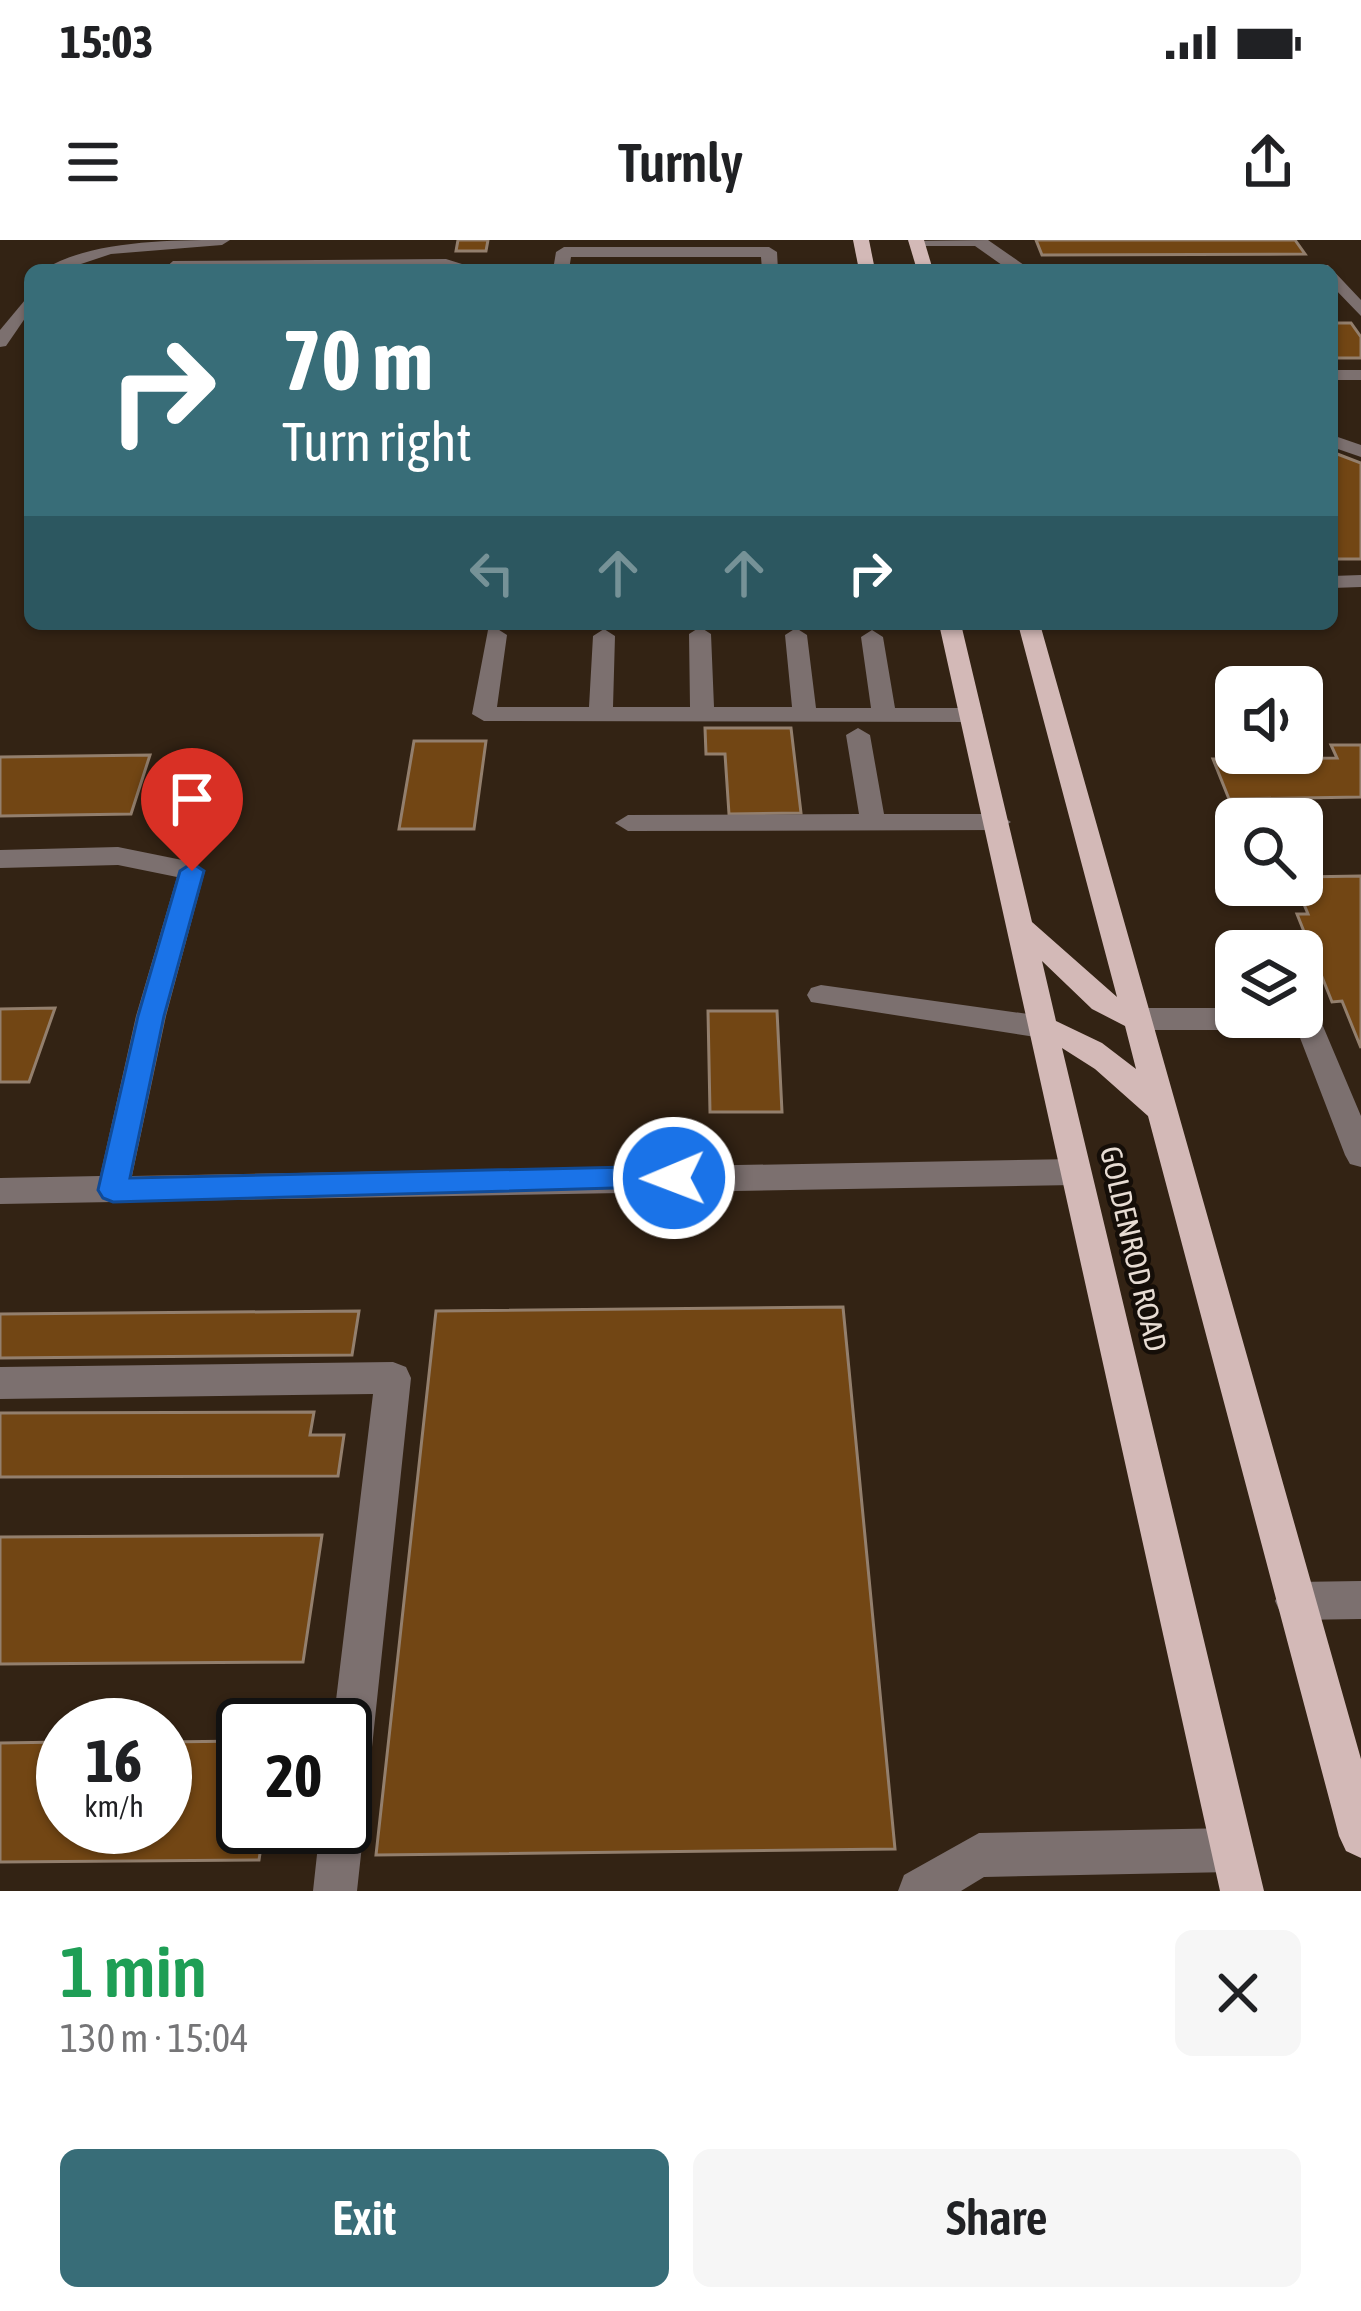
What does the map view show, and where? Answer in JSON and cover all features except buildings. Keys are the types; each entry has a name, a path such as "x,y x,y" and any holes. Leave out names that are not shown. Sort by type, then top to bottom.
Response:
{"main road":[{"name":"GOLDENROD ROAD","path":"951,630 1237,1870"},
{"name":"GOLDENROD ROAD","path":"1031,630 1361,1836"},
{"path":"1021,927 1051,949 1069,974 1108,1010 1135,1019"},
{"path":"1042,1027 1075,1037 1101,1054 1161,1109"}],"lane":[{"path":"916,240 979,240 1012,264"},
{"path":"61,264 75,254 106,246 229,241"},
{"path":"562,264 564,253 769,252 770,264"},
{"path":"1338,282 1359,309"},
{"path":"0,342 24,308"},
{"path":"700,634 702,714"},
{"path":"496,635 484,714 971,715"},
{"path":"796,635 805,713"},
{"path":"601,714 604,636"},
{"path":"872,637 884,713"},
{"path":"858,735 873,824"},
{"path":"628,824 998,823"},
{"path":"0,859 118,856 192,871 151,1016 113,1190"},
{"path":"821,995 1042,1027"},
{"path":"1135,1019 1307,1019 1361,1155"},
{"path":"0,1191 1075,1172"},
{"path":"0,1383 393,1378 357,1698"},
{"path":"1295,1601 1361,1600"},
{"path":"335,1891 339,1854"},
{"path":"920,1891 980,1855 1237,1870"}],"route":[{"path":"192,871 151,1016 113,1190 674,1178"}]}
